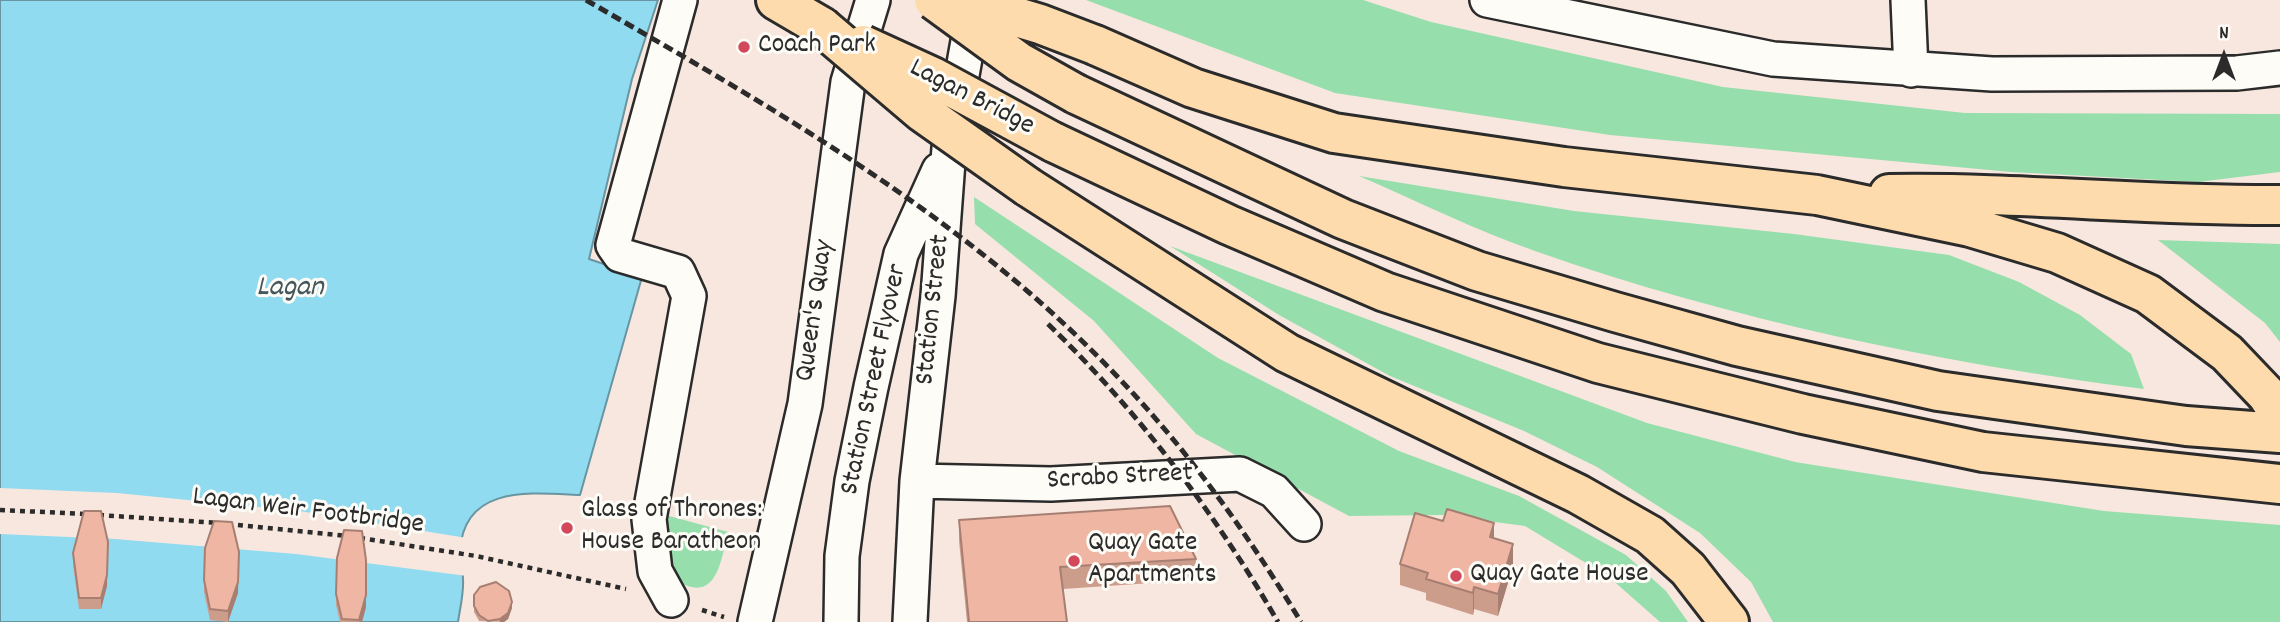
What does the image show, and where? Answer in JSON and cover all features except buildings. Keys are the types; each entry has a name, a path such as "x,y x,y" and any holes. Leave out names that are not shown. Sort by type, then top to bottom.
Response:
{"highway":[{"name":"Lagan Bridge","path":"776,0 822,27 933,77 1053,142 1229,225 1385,292 1598,363 1803,414 1983,452 2280,484"},
{"name":"Lagan Bridge","path":"934,0 1020,62 1076,94 1343,219 1477,271 1615,313 1737,346 1938,391 2186,426 2280,433"},
{"path":"960,0 1040,24 1193,88 1334,133 1564,167 1817,195 1982,231 2057,253 2148,294 2227,353 2267,395 2280,415"},
{"path":"822,27 922,112 1028,187 1287,353 1578,494 1650,535 1688,569 1729,622"},
{"path":"1817,195 1971,193 2209,205 2280,205"}],"street":[{"path":"671,600 655,571 649,519 689,296 678,272 620,255 613,245 680,0"},
{"name":"Queen's Quay","path":"755,622 805,404 848,82 873,0"},
{"name":"Station Street","path":"911,622 917,481 938,296 949,148 975,0"},
{"path":"1487,0 1773,59 1992,74 2237,73 2280,68"},
{"path":"1908,0 1911,69"},
{"name":"Station Street Flyover","path":"841,622 844,543 852,481 901,254 949,148"},
{"name":"Scrabo Street","path":"917,481 1052,484 1240,474 1274,491 1304,524"}],"path":[{"name":"Lagan Weir Footbridge","path":"0,510 166,518 346,536 476,556 607,584"}],"green space":[{"path":"1086,0 1363,0 1431,22 1723,87 1965,113 2280,114 2280,172 2198,182 2011,172 1610,135 1335,93"},
{"path":"1359,176 1574,211 1794,234 1949,255 2019,282 2080,315 2131,354 2144,389 1913,352 1684,298 1513,243"},
{"path":"974,197 1218,358 1399,451 1519,496 1626,555 1666,591 1688,622 1660,622 1609,577 1525,526 1443,515 1349,516 1196,434 1094,321 975,224"},
{"path":"2158,240 2280,244 2280,342 2265,323"},
{"path":"1170,246 1647,423 1795,462 2104,511 2280,525 2280,622 1773,622 1751,582 1700,533 1597,467 1524,431 1390,376 1279,315"},
{"path":"662,514 728,532 718,570 706,586 696,588 685,585 670,576"}],"water":[{"name":"Lagan","path":"0,0 658,0 632,79 589,259 642,277 580,495 542,493 504,497 487,503 474,514 464,529 460,551 463,584 458,622 0,622"}],"pier":[{"path":"0,488 117,493 299,511 467,538 464,552 467,576 296,554 115,539 0,534"}],"railway":[{"path":"586,0 725,81 862,167 992,262 1053,314 1111,370 1189,459 1259,555 1301,622"},
{"path":"1048,324 1113,392 1174,465 1228,542 1278,622"}],"place":[{"name":"Coach Park","path":"744,47"},
{"name":"Glass of Thrones: House Baratheon","path":"567,528"},
{"name":"Quay Gate Apartments","path":"1074,561"},
{"name":"Quay Gate House","path":"1456,576"}]}
